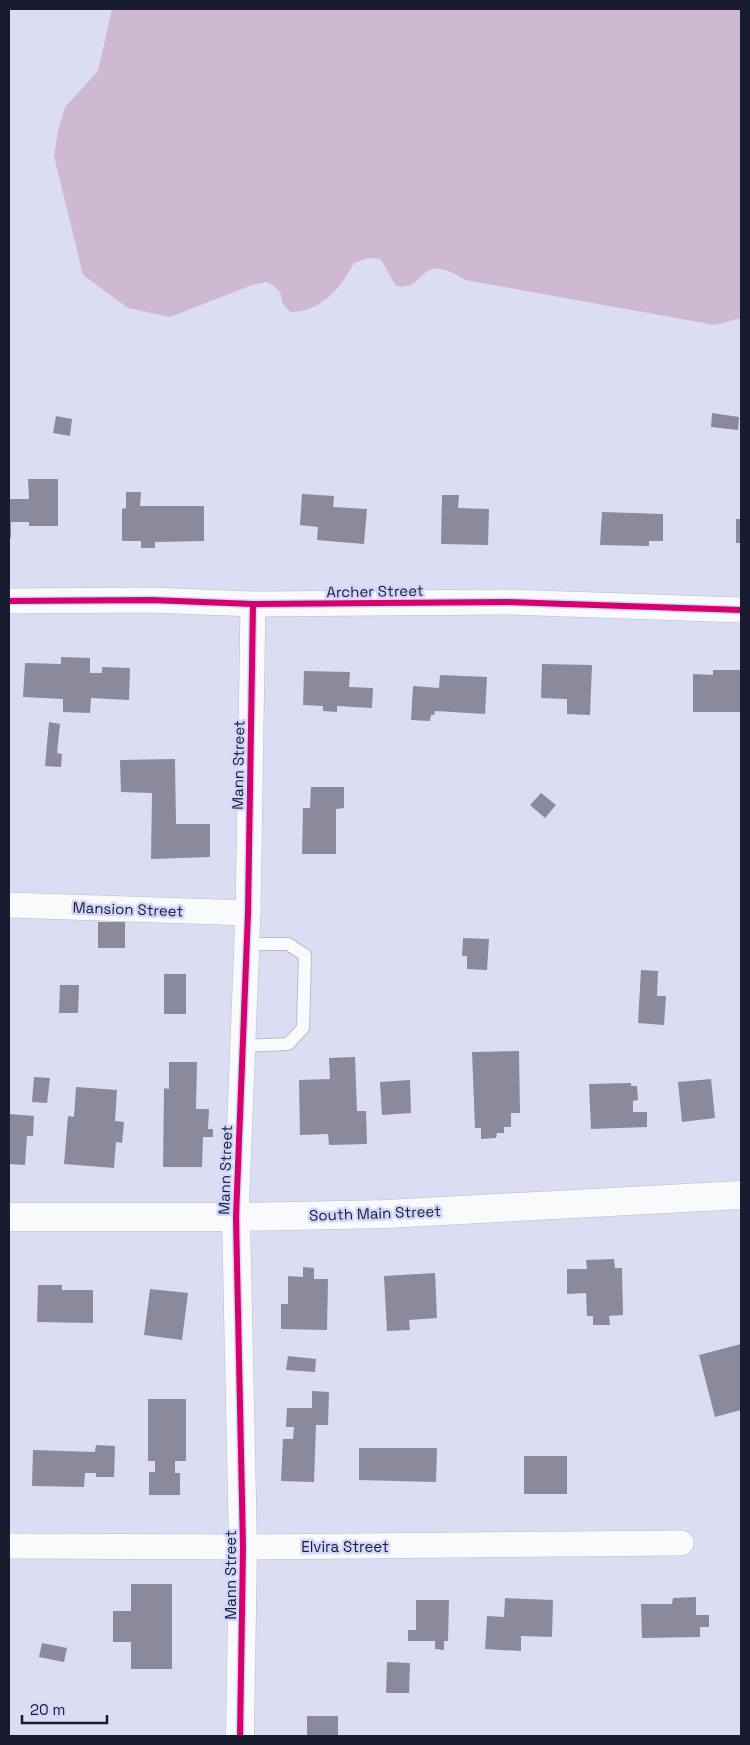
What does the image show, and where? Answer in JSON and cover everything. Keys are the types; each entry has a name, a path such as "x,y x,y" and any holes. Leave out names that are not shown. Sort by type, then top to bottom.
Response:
{"main road":[{"name":"South Main Street","path":"9,1217 236,1217 395,1213 741,1195"},
{"name":"Mann Street","path":"236,1217 243,1547 240,1736"}],"street":[{"name":"Archer Street","path":"9,601 151,600 253,604 508,602 741,610"},
{"name":"Mann Street","path":"236,1217 248,914 253,604"},
{"name":"Mansion Street","path":"9,905 248,914"},
{"name":"Elvira Street","path":"9,1546 243,1547 681,1543"}],"lane":[{"path":"242,1046 288,1044 303,1028 306,955 288,944 247,944"}],"shaded area":[{"path":"112,9 741,9 741,318 715,325 465,280 440,269 428,271 410,285 404,287 396,286 380,259 368,258 354,263 336,290 328,297 311,308 301,311 290,312 283,304 280,292 273,285 266,282 252,285 170,317 128,308 83,275 54,156 58,131 65,107 98,71"}],"building":[{"path":"712,413 739,417 738,430 711,427"},
{"path":"56,416 72,419 70,436 53,433"},
{"path":"28,479 58,479 58,526 29,526 29,522 11,522 11,538 9,538 9,499 29,499"},
{"path":"126,492 141,492 140,506 204,506 204,541 155,542 155,548 141,548 141,541 122,541 122,509 126,508"},
{"path":"302,494 334,496 333,507 367,509 364,544 317,540 318,527 300,525"},
{"path":"442,495 459,495 458,508 489,509 488,545 441,544"},
{"path":"602,512 663,514 663,541 649,541 649,546 600,545"},
{"path":"736,519 741,519 741,543 736,543"},
{"path":"61,657 90,658 90,673 102,673 102,667 130,668 129,700 91,698 90,713 63,712 63,699 23,697 25,663 61,664"},
{"path":"542,664 592,665 590,715 567,714 567,699 541,698"},
{"path":"713,670 741,670 741,712 693,712 693,674 713,675"},
{"path":"304,671 350,672 349,687 373,688 372,708 337,706 337,712 323,711 323,706 303,705"},
{"path":"440,675 487,677 485,714 435,711 434,715 431,715 430,721 411,720 413,686 439,688"},
{"path":"49,722 60,724 57,753 62,754 61,767 45,766"},
{"path":"175,759 176,824 210,824 210,857 151,859 152,793 121,792 120,760"},
{"path":"311,787 344,787 344,808 336,809 336,854 302,854 303,808 310,808"},
{"path":"541,793 556,805 545,818 530,805"},
{"path":"98,922 125,922 125,948 98,948"},
{"path":"463,938 489,939 487,970 467,969 467,956 462,956"},
{"path":"641,970 658,971 657,996 666,996 664,1025 638,1023"},
{"path":"164,974 186,974 186,1014 164,1014"},
{"path":"60,985 79,985 78,1013 59,1013"},
{"path":"519,1051 520,1113 511,1113 511,1127 504,1127 504,1133 497,1133 496,1138 481,1139 481,1128 475,1128 472,1052"},
{"path":"355,1057 357,1111 366,1111 367,1144 329,1145 328,1134 300,1135 299,1080 330,1079 329,1058"},
{"path":"169,1062 197,1062 196,1109 209,1109 208,1129 213,1129 213,1137 203,1137 202,1167 163,1167 164,1088 169,1089"},
{"path":"34,1077 50,1078 47,1103 32,1102"},
{"path":"711,1079 715,1118 682,1122 678,1082"},
{"path":"410,1080 411,1113 382,1115 380,1082"},
{"path":"631,1083 631,1086 637,1086 638,1100 633,1101 633,1112 647,1112 647,1127 591,1129 589,1084"},
{"path":"76,1087 117,1090 115,1121 124,1122 122,1143 116,1142 114,1168 64,1164 68,1116 74,1117"},
{"path":"9,1114 34,1116 33,1136 27,1136 25,1165 9,1164"},
{"path":"614,1259 615,1268 622,1268 623,1315 609,1316 610,1325 593,1325 593,1316 587,1316 586,1293 567,1294 567,1269 587,1269 586,1260"},
{"path":"303,1267 314,1268 314,1279 328,1279 327,1330 281,1329 281,1304 288,1304 288,1276 303,1277"},
{"path":"435,1273 437,1318 409,1320 410,1330 387,1331 384,1276"},
{"path":"38,1285 62,1285 62,1290 93,1290 93,1323 37,1322"},
{"path":"150,1289 188,1293 182,1340 144,1335"},
{"path":"741,1344 741,1410 715,1417 699,1355"},
{"path":"288,1356 316,1359 315,1372 286,1370"},
{"path":"312,1391 329,1392 328,1425 316,1425 314,1482 281,1481 283,1439 293,1439 294,1427 286,1427 287,1408 312,1408"},
{"path":"148,1399 186,1399 186,1461 175,1461 175,1473 180,1473 180,1495 149,1495 149,1472 155,1472 155,1461 148,1461"},
{"path":"96,1445 115,1446 114,1477 96,1477 96,1473 85,1473 84,1487 32,1486 33,1450 95,1452"},
{"path":"359,1448 437,1448 436,1482 359,1480"},
{"path":"524,1456 567,1456 567,1494 524,1494"},
{"path":"131,1584 172,1584 172,1669 131,1669 131,1642 113,1642 113,1611 131,1611"},
{"path":"696,1597 696,1615 709,1615 709,1627 700,1627 700,1637 642,1638 641,1604 672,1604 673,1598"},
{"path":"505,1598 553,1600 552,1637 521,1636 521,1651 485,1649 487,1616 504,1617"},
{"path":"416,1600 449,1600 448,1641 444,1641 444,1650 435,1649 435,1641 408,1641 408,1630 416,1630"},
{"path":"42,1643 67,1648 64,1662 39,1657"},
{"path":"387,1662 410,1663 409,1693 386,1693"},
{"path":"307,1716 338,1716 338,1736 307,1736"}],"cycle path":[{"path":"9,601 151,600 253,604 508,602 741,610"},
{"path":"240,1736 243,1547 236,1217 248,913 253,604"}]}
